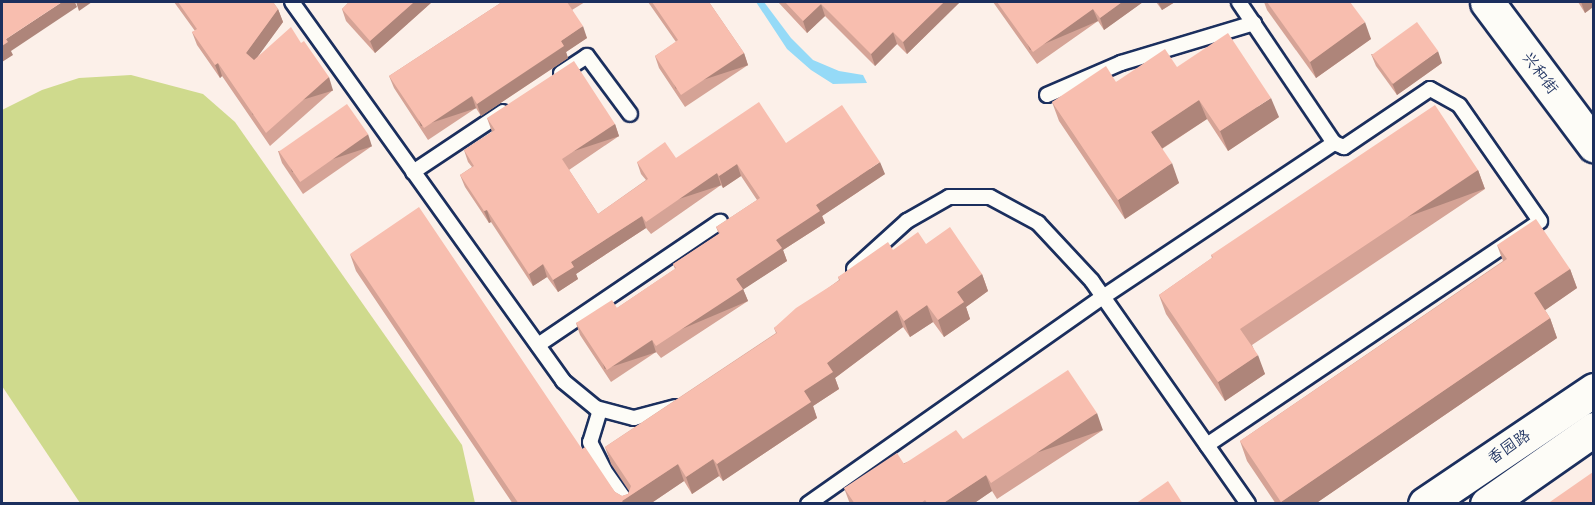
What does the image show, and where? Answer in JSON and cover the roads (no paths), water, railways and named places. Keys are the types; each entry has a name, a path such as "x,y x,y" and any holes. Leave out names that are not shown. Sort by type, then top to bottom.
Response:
{"street":[{"name":"兴和街","path":"1487,2 1593,145"},
{"name":"香园路","path":"1425,504 1593,390"},
{"name":"香园路","path":"1487,504 1593,429"}],"lane":[{"path":"1207,445 1540,221 1459,105 1430,89 1344,147 1334,142 1239,2"},
{"path":"298,4 413,172 563,381 600,410 634,418 679,406 689,399"},
{"path":"1047,95 1121,63 1254,23"},
{"path":"548,82 587,56 630,114"},
{"path":"413,172 519,101"},
{"path":"808,504 1103,297 1334,142"},
{"path":"839,281 907,221 949,197 990,197 1038,223 1103,297 1248,504"},
{"path":"538,345 720,222"},
{"path":"600,410 590,442 604,470 628,504"}],"water":[{"path":"756,2 764,2 791,38 813,60 839,71 863,75 867,83 833,84 811,70 787,49"}]}
